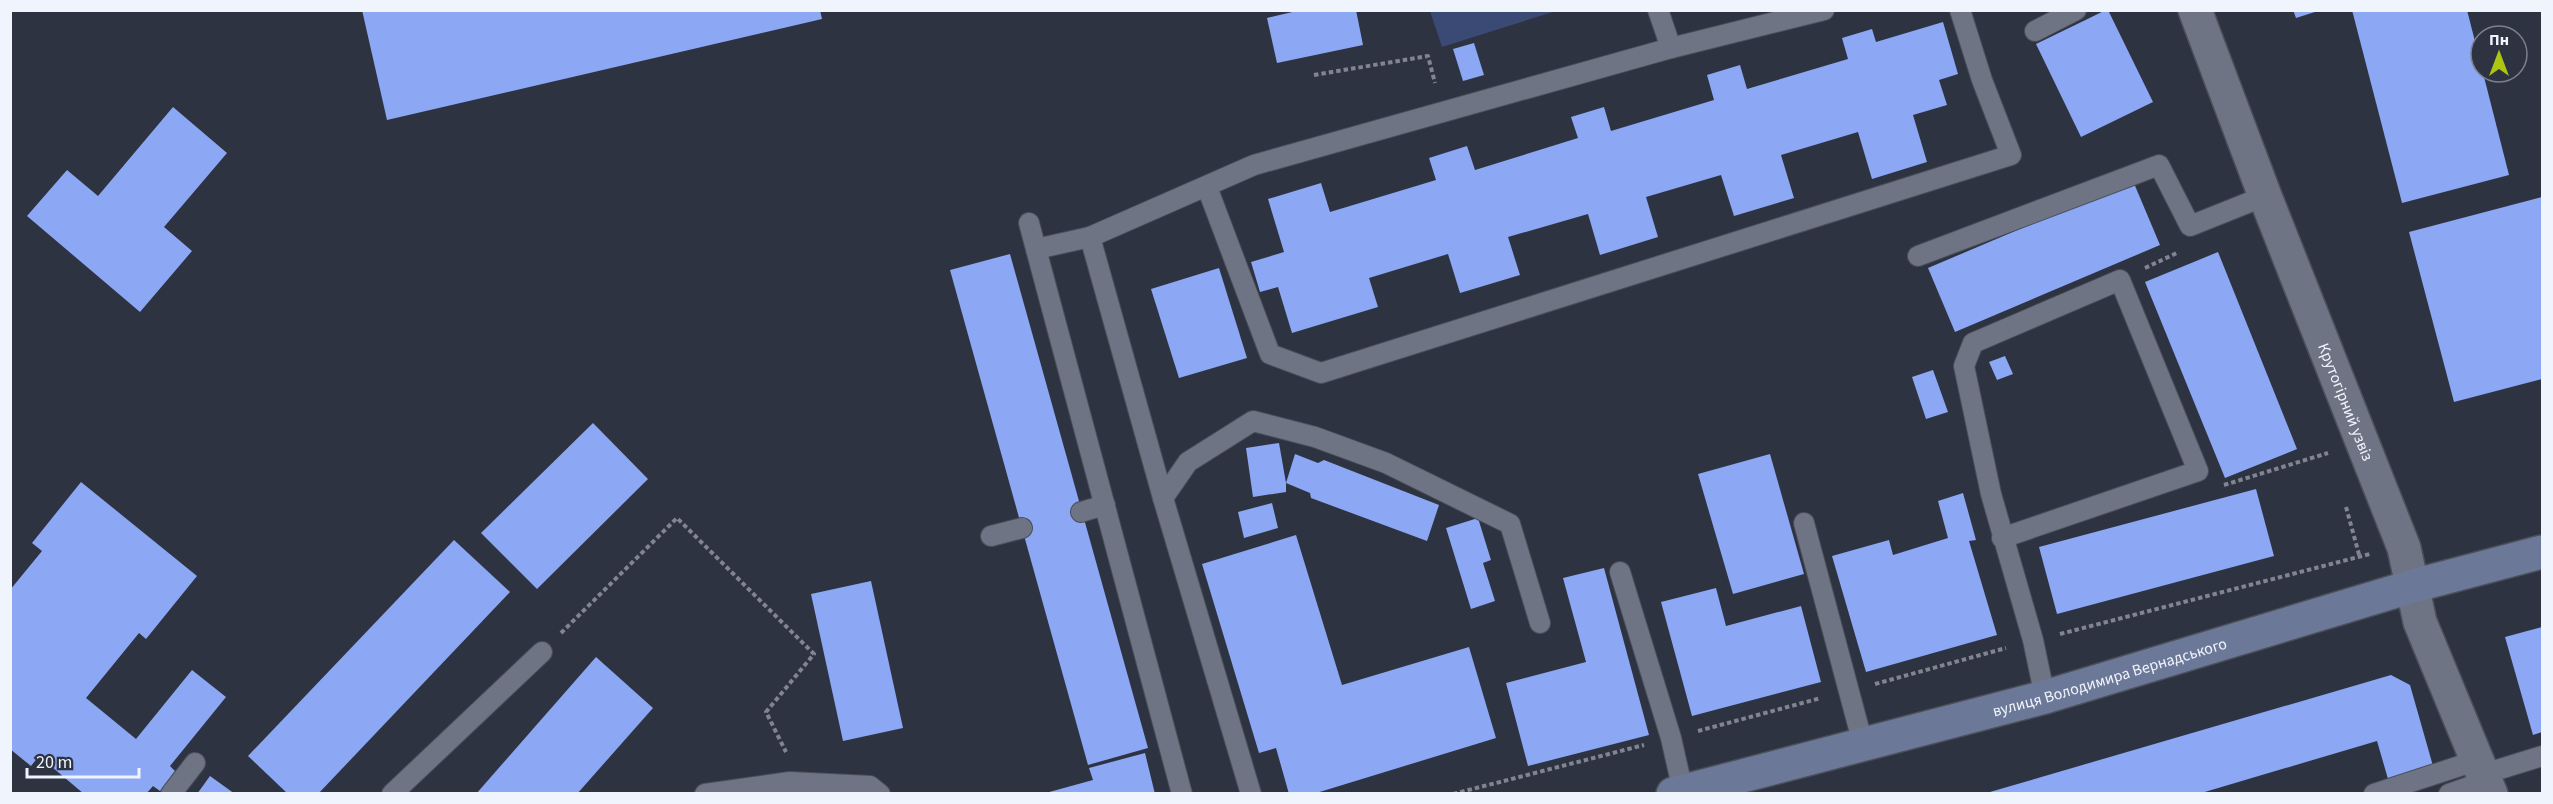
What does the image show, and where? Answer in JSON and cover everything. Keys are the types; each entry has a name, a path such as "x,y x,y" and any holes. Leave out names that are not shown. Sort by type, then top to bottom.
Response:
{"street":[{"name":"Крутогірний узвіз","path":"2195,10 2265,196 2404,548 2420,622 2485,777"},
{"name":"вулиця Володимира Вернадського","path":"1678,792 2045,697 2413,586 2542,552"}],"lane":[{"path":"1658,10 1671,48"},
{"path":"1036,249 1090,237 1254,165 1671,48 1824,10"},
{"path":"1207,187 1270,354 1321,373 2011,155 1982,80 1959,10"},
{"path":"2035,31 2076,10"},
{"path":"1918,255 2158,165 2190,226 2265,196"},
{"path":"1029,223 1182,794"},
{"path":"1090,237 1163,498 1251,794"},
{"path":"2002,538 2198,471 2120,280 1973,343 1964,366 1991,494 2002,538 2033,640 2045,697"},
{"path":"1163,498 1188,462 1253,421 1315,437 1386,463 1510,524 1540,623"},
{"path":"1081,512 1105,505"},
{"path":"1804,523 1863,744"},
{"path":"992,536 1022,528"},
{"path":"1620,572 1671,738 1678,792"},
{"path":"392,794 542,652"},
{"path":"2450,794 2485,777 2542,756"},
{"path":"171,794 195,763"},
{"path":"2374,794 2485,777"},
{"path":"705,794 790,782 870,786 880,794"}],"path":[{"path":"1314,75 1428,56"},
{"path":"2137,271 2184,250"},
{"path":"2198,471 2209,490 2332,452"},
{"path":"542,652 677,518 814,654 766,712 801,783"},
{"path":"1453,794 2360,556"}],"shaded area":[{"path":"1430,10 1556,11 1442,47"}],"building":[{"path":"362,10 820,10 822,19 387,120"},
{"path":"1301,10 1356,10 1363,45 1277,63 1267,18"},
{"path":"2106,10 2153,102 2081,137 2036,44"},
{"path":"2293,10 2318,10 2318,11 2296,18"},
{"path":"2352,10 2467,10 2471,24 2469,84 2486,84 2509,175 2402,203"},
{"path":"1943,22 1958,74 1939,80 1947,105 1913,115 1927,162 1872,179 1858,132 1781,155 1794,198 1734,216 1721,175 1646,197 1658,237 1600,255 1588,214 1508,237 1520,275 1460,293 1448,254 1369,278 1378,307 1292,333 1278,287 1260,292 1251,262 1284,252 1268,199 1321,183 1330,212 1436,180 1429,158 1467,146 1475,170 1578,138 1571,117 1604,107 1611,131 1714,100 1707,75 1740,65 1747,89 1848,59 1842,38 1872,29 1876,42"},
{"path":"1474,43 1484,75 1463,81 1453,49"},
{"path":"173,107 227,153 164,227 192,251 140,312 27,216 67,170 98,196"},
{"path":"2133,181 2160,245 1955,332 1928,268"},
{"path":"2542,197 2542,379 2454,402 2409,232"},
{"path":"2218,252 2297,449 2225,478 2145,282"},
{"path":"1010,254 1148,748 1088,765 950,270"},
{"path":"1219,268 1247,358 1179,378 1151,289"},
{"path":"2005,356 2013,374 1997,380 1989,362"},
{"path":"1933,370 1948,412 1926,419 1912,377"},
{"path":"593,423 648,479 537,589 481,533"},
{"path":"1279,443 1286,492 1253,497 1246,448"},
{"path":"1295,454 1318,463 1324,460 1439,505 1427,541 1311,498 1310,493 1286,483"},
{"path":"1770,454 1804,574 1733,594 1698,474"},
{"path":"81,482 197,576 146,639 139,633 86,698 136,739 192,670 226,697 170,766 175,771 160,791 153,786 146,794 84,794 39,756 31,766 10,749 10,590 42,551 32,543"},
{"path":"2256,489 2274,556 2057,614 2039,547"},
{"path":"1963,493 1976,540 1969,541 1997,635 1866,672 1832,556 1889,540 1893,555 1948,538 1938,501"},
{"path":"1272,503 1278,528 1244,538 1238,512"},
{"path":"1478,518 1491,560 1483,563 1495,601 1471,609 1446,528"},
{"path":"1296,535 1342,685 1469,647 1496,738 1313,794 1289,794 1276,748 1259,753 1202,564"},
{"path":"454,540 510,592 318,794 288,794 248,756"},
{"path":"1604,568 1649,735 1528,766 1506,683 1586,662 1563,578"},
{"path":"871,581 903,728 843,741 811,594"},
{"path":"1716,588 1726,626 1801,606 1821,682 1692,716 1661,602"},
{"path":"2542,627 2542,732 2533,735 2505,637"},
{"path":"596,657 653,708 577,794 476,794"},
{"path":"2391,675 2410,685 2433,766 2388,779 2377,741 2198,794 1983,794"},
{"path":"1145,753 1155,794 1042,794 1093,780 1089,768"},
{"path":"210,776 235,794 197,794"}]}
